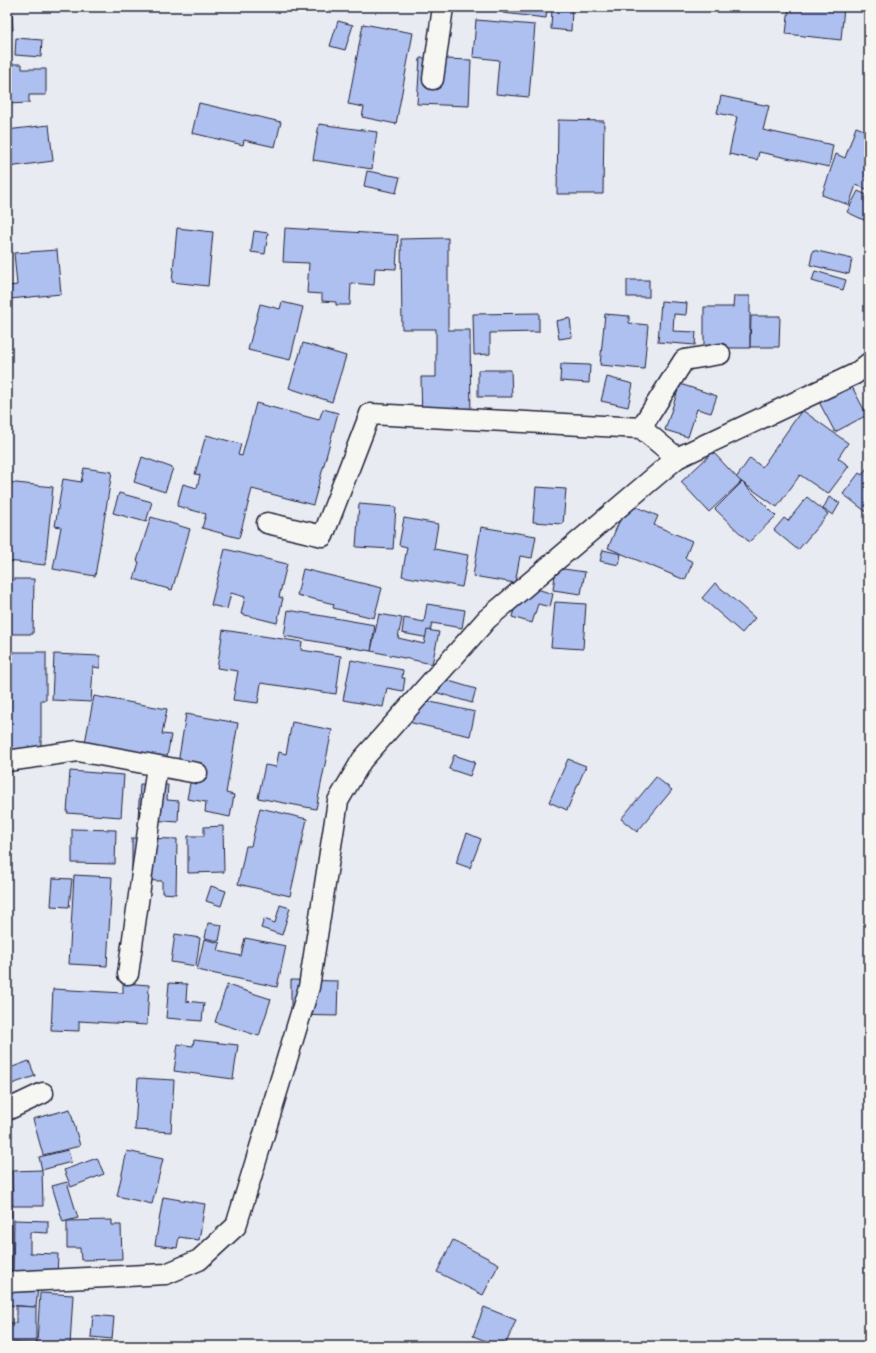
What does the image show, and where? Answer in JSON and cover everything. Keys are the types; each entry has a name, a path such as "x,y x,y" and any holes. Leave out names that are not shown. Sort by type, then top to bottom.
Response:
{"street":[{"path":"433,80 442,7"},
{"path":"641,428 684,360 720,354"},
{"path":"7,1282 166,1274 199,1260 236,1226 309,987 338,801 362,760 486,619 677,458 855,374 869,363"},
{"path":"267,523 323,536 370,414 641,428 677,458"},
{"path":"7,761 78,751 196,773"},
{"path":"128,974 157,766"},
{"path":"7,1110 43,1093"}],"building":[{"path":"504,7 547,7 546,18 503,13"},
{"path":"552,7 572,7 571,31 551,29"},
{"path":"789,7 844,7 841,40 786,34"},
{"path":"7,10 12,10 13,30 7,30"},
{"path":"476,20 535,25 529,97 496,94 499,60 473,57"},
{"path":"338,21 353,25 345,50 330,46"},
{"path":"363,24 413,33 396,124 362,117 364,107 348,104"},
{"path":"16,38 42,40 41,57 15,55"},
{"path":"420,58 471,60 469,106 417,104"},
{"path":"7,64 22,64 22,69 46,69 46,95 29,95 29,103 7,104"},
{"path":"721,96 769,106 763,130 833,145 829,167 759,152 757,160 729,154 737,117 717,113"},
{"path":"199,103 281,122 275,147 244,140 243,145 192,133"},
{"path":"558,120 604,121 603,194 557,194"},
{"path":"319,124 377,132 372,169 313,160"},
{"path":"49,125 53,161 8,167 7,130"},
{"path":"856,127 869,132 869,190 856,185 849,205 822,195 836,154 845,158"},
{"path":"367,171 400,177 396,193 364,186"},
{"path":"858,191 869,196 868,222 847,212"},
{"path":"177,228 213,232 208,286 172,282"},
{"path":"285,228 398,235 396,269 375,268 374,285 351,283 350,305 336,305 336,302 322,301 322,294 307,293 309,263 283,262"},
{"path":"254,231 268,233 265,254 251,252"},
{"path":"448,238 448,330 470,330 471,425 422,425 421,377 436,377 436,329 402,329 401,239"},
{"path":"57,250 61,294 10,299 9,286 17,285 14,253"},
{"path":"813,250 852,259 849,274 810,265"},
{"path":"815,271 846,280 843,290 812,281"},
{"path":"627,280 649,280 649,297 627,297"},
{"path":"734,296 750,296 750,348 704,348 704,307 733,307"},
{"path":"661,301 687,303 686,315 674,314 673,331 696,332 695,345 658,342"},
{"path":"282,302 303,307 290,360 248,350 260,304 280,309"},
{"path":"539,313 539,332 490,333 490,354 474,355 473,314"},
{"path":"605,314 629,316 629,323 648,325 644,369 600,365"},
{"path":"751,316 780,316 779,347 750,347"},
{"path":"570,318 572,337 559,339 556,321"},
{"path":"303,343 346,356 332,402 289,388"},
{"path":"561,364 590,365 589,383 560,381"},
{"path":"478,370 511,370 512,397 478,397"},
{"path":"607,377 633,384 628,407 601,401"},
{"path":"680,384 717,396 711,413 697,409 688,437 665,430"},
{"path":"851,385 867,415 835,432 819,402"},
{"path":"256,403 319,420 323,409 338,413 313,505 252,489 239,538 202,528 206,514 177,506 183,484 197,488 200,475 195,474 206,435 241,444 238,455 242,456"},
{"path":"802,410 848,443 838,458 849,466 828,494 800,475 777,507 736,478 750,458 762,467"},
{"path":"713,452 741,482 709,512 681,482"},
{"path":"142,457 173,468 165,492 134,482"},
{"path":"84,468 112,472 95,576 53,569 61,527 55,526 63,479 81,482"},
{"path":"867,468 869,470 869,514 843,494 859,473 862,475"},
{"path":"7,482 53,487 45,565 7,561"},
{"path":"742,482 776,516 749,542 715,509"},
{"path":"536,487 566,489 563,524 533,522"},
{"path":"119,493 152,502 146,522 113,513"},
{"path":"807,497 828,514 798,550 774,530 784,518 788,521"},
{"path":"829,497 840,503 833,515 823,509"},
{"path":"627,503 658,516 654,525 692,541 685,558 693,562 685,580 608,548"},
{"path":"359,504 396,507 393,549 356,547"},
{"path":"151,517 190,529 172,590 134,579 139,562 137,561"},
{"path":"404,518 438,524 434,549 468,555 462,587 402,576 407,547 399,545"},
{"path":"481,527 536,536 532,558 520,556 515,583 473,576"},
{"path":"225,549 287,564 279,597 283,598 277,623 241,614 245,597 231,593 227,609 211,605"},
{"path":"603,550 621,554 619,565 600,561"},
{"path":"556,568 585,572 581,594 553,590"},
{"path":"303,569 382,588 374,618 333,608 334,604 297,595"},
{"path":"7,579 34,579 33,634 7,634"},
{"path":"715,583 755,618 742,633 702,598"},
{"path":"521,584 553,594 550,607 538,604 532,623 512,617"},
{"path":"555,602 586,604 583,649 551,647"},
{"path":"427,604 465,610 462,628 432,623 429,638 402,633 404,618 424,622"},
{"path":"288,610 375,625 371,651 284,636"},
{"path":"379,614 402,618 398,638 424,644 427,630 439,632 432,664 371,651"},
{"path":"223,630 302,642 301,650 341,656 336,694 261,683 258,703 233,700 238,671 217,668"},
{"path":"10,652 46,652 46,700 41,700 41,755 8,754"},
{"path":"54,654 100,656 100,668 93,667 91,702 52,700"},
{"path":"351,660 403,670 402,678 405,678 403,691 387,688 383,707 343,700"},
{"path":"432,676 476,689 472,703 428,690"},
{"path":"94,696 167,709 162,734 171,735 165,768 83,753"},
{"path":"413,698 475,712 470,736 408,722"},
{"path":"186,714 238,723 226,793 234,795 230,817 205,812 206,802 187,799 191,778 176,776"},
{"path":"292,722 332,730 316,809 258,798 265,765 276,767 279,752 286,754"},
{"path":"454,755 475,762 470,776 449,769"},
{"path":"568,759 586,766 567,810 549,802"},
{"path":"70,771 124,775 121,817 67,813"},
{"path":"656,777 672,790 637,832 621,819"},
{"path":"140,784 168,785 167,800 179,801 178,822 138,819"},
{"path":"260,808 307,819 290,896 238,884 246,846 251,846"},
{"path":"223,826 224,872 188,873 188,836 204,836 204,827"},
{"path":"72,829 116,830 115,864 72,863"},
{"path":"467,833 481,839 470,868 456,863"},
{"path":"132,838 177,839 176,894 162,893 162,881 132,880"},
{"path":"74,875 112,877 107,966 69,964"},
{"path":"53,878 72,879 69,907 51,906"},
{"path":"211,886 226,891 221,906 206,901"},
{"path":"280,905 290,908 282,935 261,928 264,919 275,923"},
{"path":"208,923 222,925 219,941 205,938"},
{"path":"175,934 200,938 196,966 171,962"},
{"path":"245,938 286,946 277,987 197,970 204,939 220,943 218,951 241,956"},
{"path":"291,980 338,981 337,1016 291,1015"},
{"path":"123,983 149,985 147,1025 79,1021 79,1031 51,1030 53,989 123,993"},
{"path":"169,983 187,984 186,1001 204,1003 202,1021 166,1018"},
{"path":"227,985 271,999 259,1036 215,1022"},
{"path":"194,1040 238,1045 233,1079 174,1071 178,1044 193,1046"},
{"path":"29,1061 35,1076 9,1085 7,1081 7,1069"},
{"path":"138,1078 174,1080 171,1132 135,1130"},
{"path":"70,1109 80,1146 43,1155 33,1119"},
{"path":"68,1150 71,1162 42,1170 39,1157"},
{"path":"127,1151 163,1159 152,1204 117,1196"},
{"path":"97,1158 104,1174 71,1187 64,1170"},
{"path":"42,1170 43,1206 13,1206 12,1171"},
{"path":"67,1182 78,1218 63,1222 52,1186"},
{"path":"163,1197 205,1204 199,1240 179,1237 177,1248 155,1245"},
{"path":"7,1205 12,1205 12,1270 7,1270"},
{"path":"14,1220 48,1221 48,1233 30,1232 30,1253 58,1254 57,1276 13,1275"},
{"path":"112,1220 112,1225 121,1225 122,1259 81,1260 80,1248 67,1248 67,1221"},
{"path":"453,1240 499,1264 483,1295 437,1272"},
{"path":"7,1285 38,1287 36,1307 7,1305"},
{"path":"40,1293 73,1295 70,1345 37,1343"},
{"path":"16,1306 36,1307 36,1343 7,1342 7,1323 16,1323"},
{"path":"484,1307 516,1320 505,1346 499,1346 473,1336"},
{"path":"93,1315 114,1317 112,1339 91,1337"}]}
